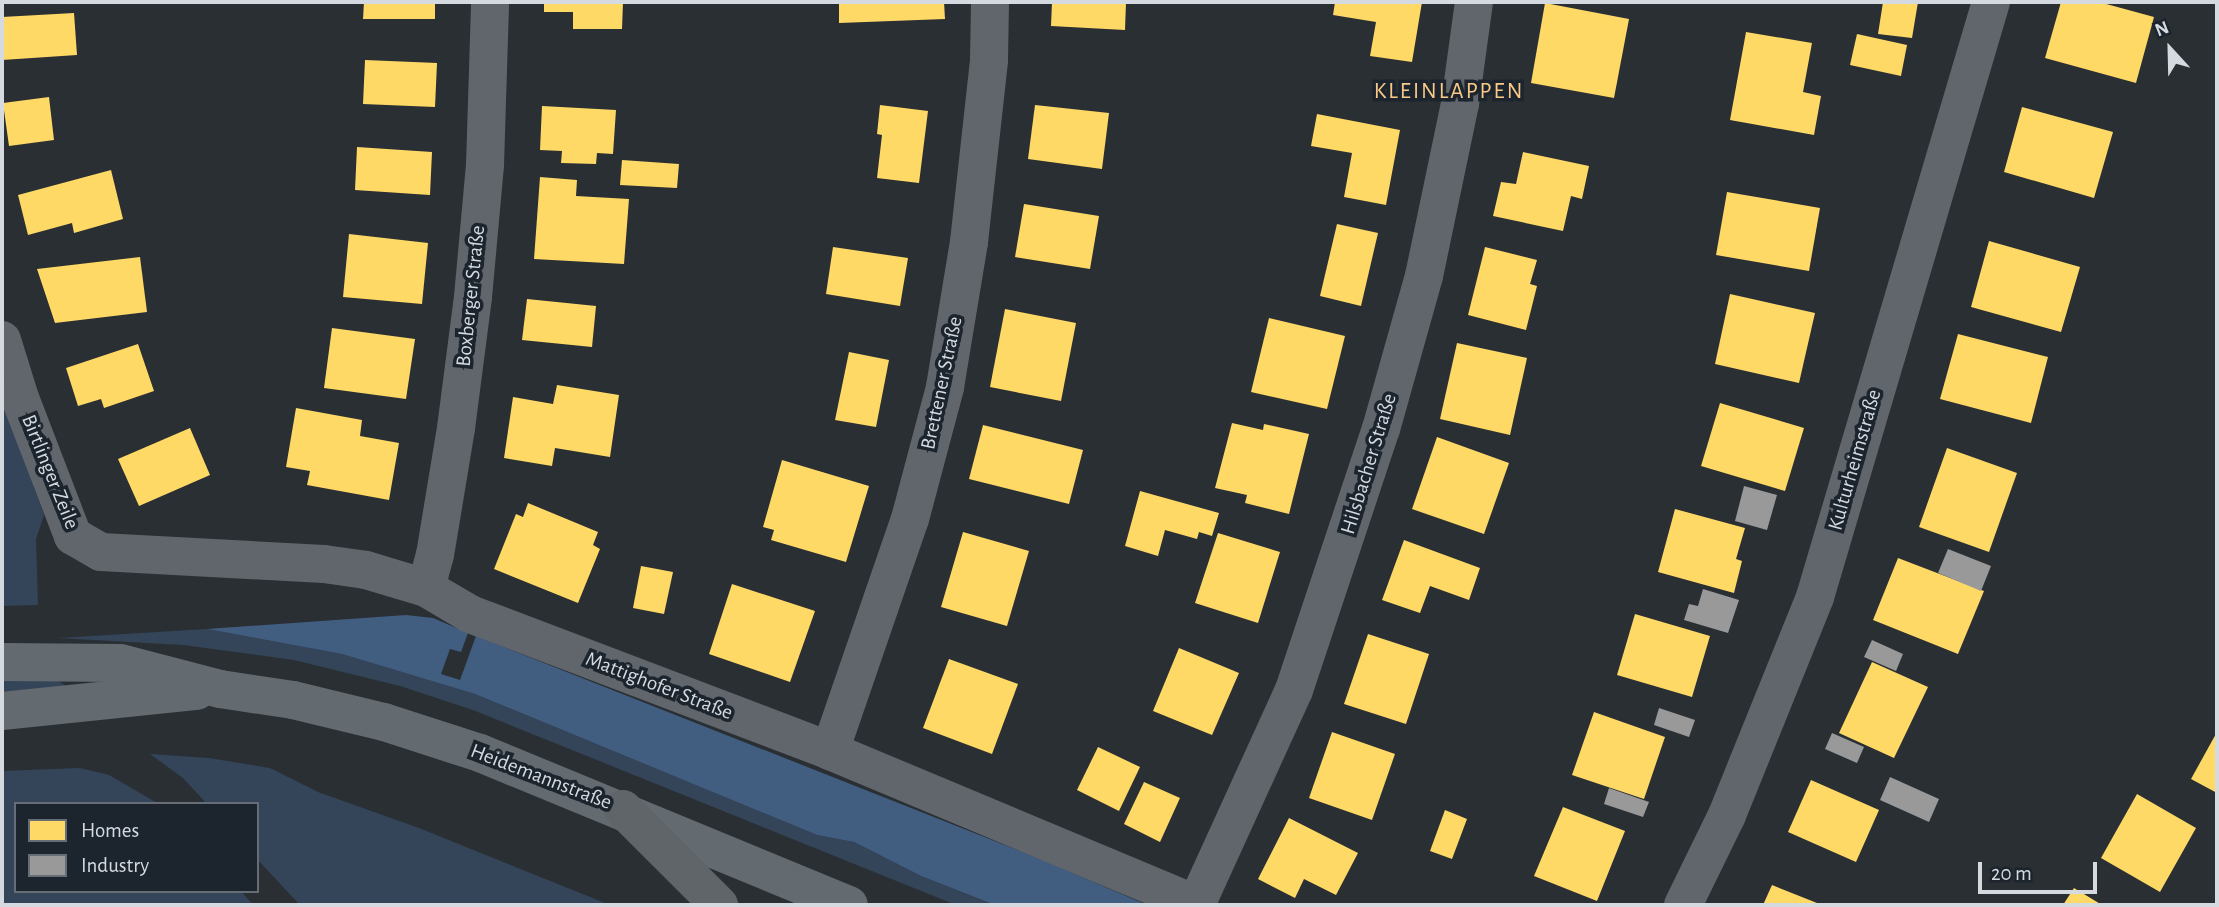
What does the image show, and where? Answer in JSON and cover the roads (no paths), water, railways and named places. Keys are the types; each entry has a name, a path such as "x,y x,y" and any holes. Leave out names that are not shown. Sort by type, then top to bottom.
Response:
{"highway":[{"path":"624,810 719,905"}],"main road":[{"name":"Heidemannstraße","path":"2,662 120,663 220,689 293,700 384,722 480,752 849,905"},
{"name":"Heidemannstraße","path":"2,711 220,689"}],"street":[{"name":"Boxberger Straße","path":"426,588 435,555 456,428 473,297 485,153 491,2"},
{"name":"Brettener Straße","path":"830,751 910,519 945,387 969,242 989,60 990,2"},
{"name":"Hilsbacher Straße","path":"1197,905 1294,690 1381,429 1424,276 1460,104 1474,2"},
{"name":"Kulturheimstraße","path":"1683,905 1727,815 1815,597 1991,2"},
{"name":"Birtlinger Zeile","path":"2,340 73,536 101,552"},
{"name":"Mattighofer Straße","path":"101,552 324,565 366,570 426,588 470,614 830,751 1197,905"}],"district":[{"name":"KLEINLAPPEN","path":"1449,92"}]}
